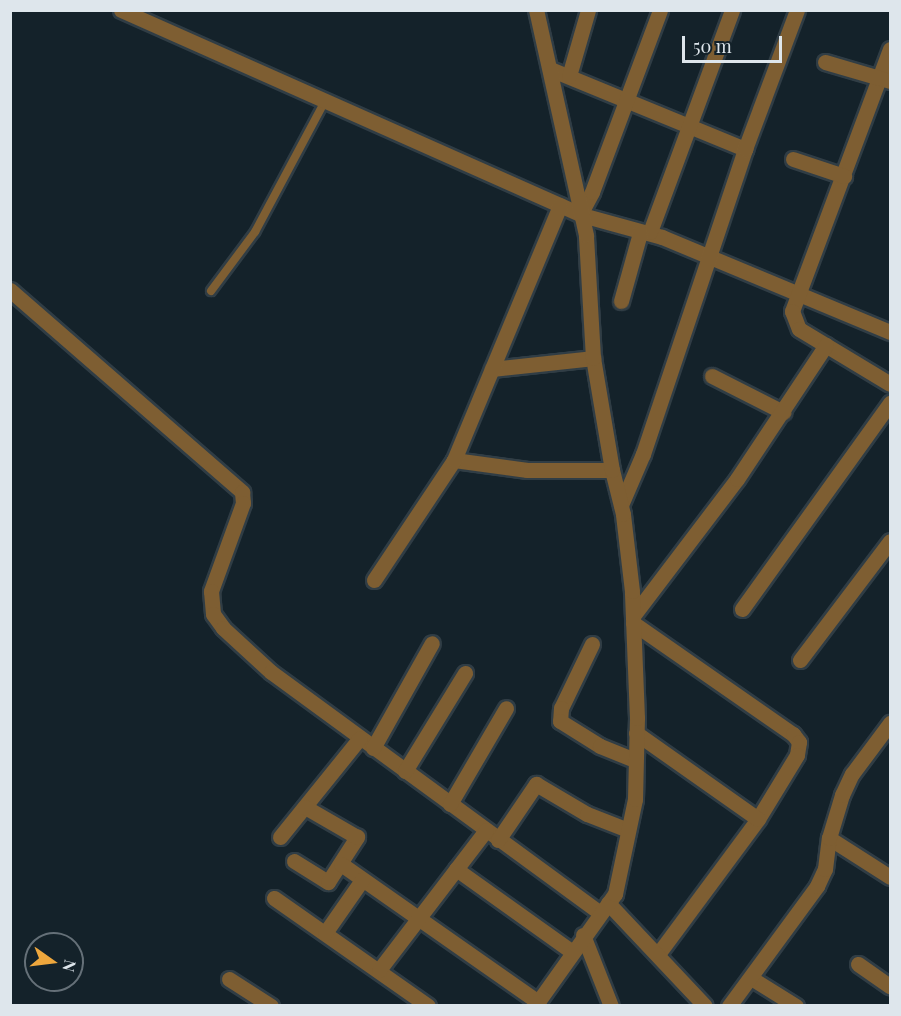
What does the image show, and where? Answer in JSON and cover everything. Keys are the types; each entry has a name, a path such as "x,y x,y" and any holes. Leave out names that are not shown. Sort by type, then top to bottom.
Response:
{"street":[{"path":"121,10 560,205 645,232 709,256 891,332"},
{"path":"341,864 537,1004 571,951 615,894 634,800 636,734 633,620 621,506 612,470 593,358 582,213 536,10"},
{"path":"569,76 588,10"},
{"path":"582,213 628,99 660,10"},
{"path":"621,301 645,232 690,125 732,10"},
{"path":"621,506 644,454 745,149 797,10"},
{"path":"891,49 885,80 797,292 792,311 795,324 891,384"},
{"path":"825,62 885,80"},
{"path":"550,69 628,99 745,149"},
{"path":"793,159 844,176"},
{"path":"374,580 453,460 560,205"},
{"path":"10,290 242,492 243,503 211,591 213,614 271,672 498,840 604,908 658,954 705,1005"},
{"path":"633,620 783,412 826,345"},
{"path":"492,369 593,358"},
{"path":"712,376 783,412"},
{"path":"742,609 891,403"},
{"path":"453,460 527,470 612,470"},
{"path":"800,660 891,541"},
{"path":"633,620 798,738 797,754 758,819 658,954"},
{"path":"373,748 432,643"},
{"path":"592,644 561,708 560,721 600,746 636,760"},
{"path":"405,771 465,673"},
{"path":"450,804 506,708"},
{"path":"729,1005 817,885 827,858 829,838 852,774 891,723"},
{"path":"636,734 758,819"},
{"path":"280,837 360,738"},
{"path":"498,840 536,784 587,814 628,831"},
{"path":"294,861 328,882 357,837 305,807"},
{"path":"379,970 486,830"},
{"path":"829,838 891,877"},
{"path":"456,869 571,951"},
{"path":"325,933 362,880"},
{"path":"274,898 428,1005"},
{"path":"583,935 611,1005"},
{"path":"858,964 891,986"},
{"path":"751,978 796,1005"},
{"path":"229,979 271,1005"}],"lane":[{"path":"211,291 255,232 325,101"}]}
